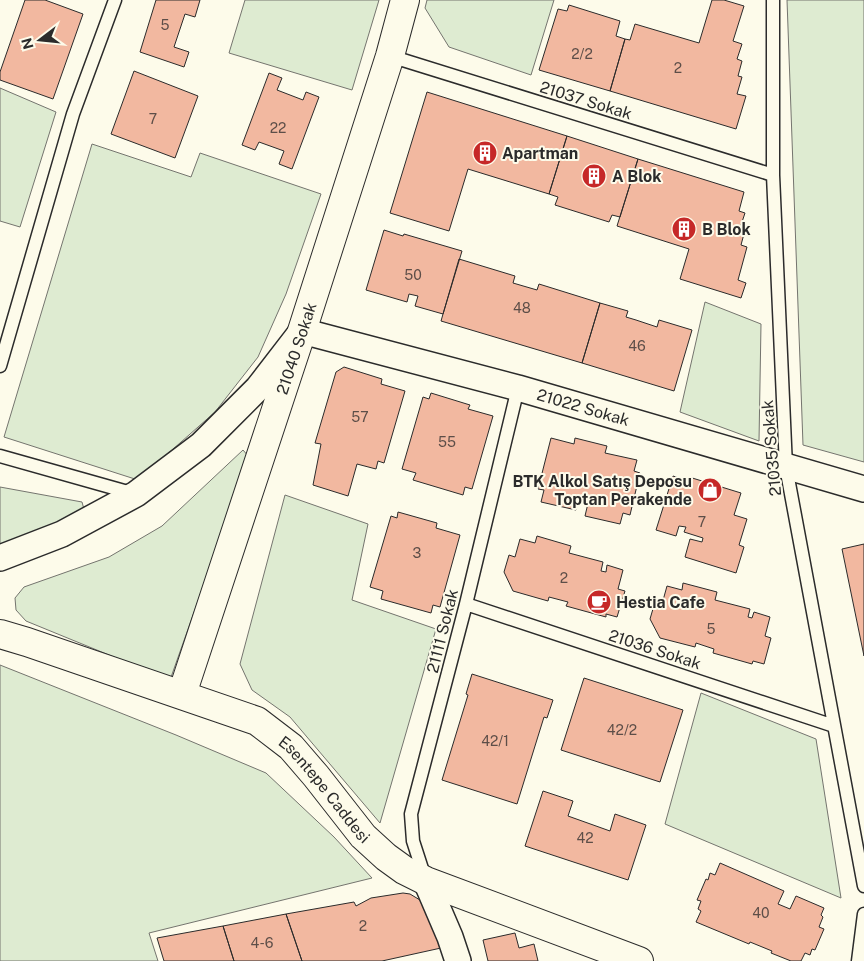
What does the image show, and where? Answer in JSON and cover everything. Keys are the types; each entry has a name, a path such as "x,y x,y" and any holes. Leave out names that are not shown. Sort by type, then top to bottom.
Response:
{"main road":[{"name":"21040 Sokak","path":"182,694 302,331 390,56 405,0"},
{"name":"Esentepe Caddesi","path":"0,634 182,694 257,721 291,747 364,836 386,857 404,870 426,881 639,961"}],"street":[{"name":"21022 Sokak","path":"302,331 518,388 864,489"},
{"path":"0,558 62,534 136,494 201,445 258,388 302,331"},
{"path":"426,881 458,961"}],"lane":[{"path":"0,366 73,114 115,0"},
{"name":"21035 Sokak","path":"773,0 774,175 786,467 864,886"},
{"name":"21037 Sokak","path":"390,56 774,175"},
{"name":"21111 Sokak","path":"426,881 413,841 411,814 466,604 518,388"},
{"path":"0,456 136,494"},
{"name":"21036 Sokak","path":"466,604 834,726"},
{"path":"858,961 864,914"}],"green space":[{"path":"245,0 379,0 352,90 229,53"},
{"path":"427,0 554,0 531,75 449,47 425,8"},
{"path":"787,0 864,0 864,462 803,445"},
{"path":"0,88 56,112 20,227 0,221"},
{"path":"92,144 191,177 200,153 321,194 286,294 258,357 215,412 138,480 4,437"},
{"path":"705,302 761,324 759,441 680,412"},
{"path":"243,450 249,457 170,680 26,621 16,610 15,598 24,587 109,557 162,526"},
{"path":"0,487 82,502 85,513 0,547"},
{"path":"285,495 368,524 352,600 436,629 380,823 290,717 252,690 240,664"},
{"path":"0,665 266,773 334,837 372,878 149,933 158,961 0,961"},
{"path":"701,693 816,739 841,898 665,824"}],"building":[{"path":"25,0 45,0 83,14 53,99 0,80 0,72"},
{"path":"156,0 200,0 195,17 185,14 174,47 189,52 184,67 140,52"},
{"path":"712,0 724,0 744,6 733,41 742,44 737,59 742,61 738,76 742,77 737,94 746,96 736,129 610,91 625,39 630,40 635,24 699,43"},
{"path":"569,5 620,21 616,36 625,39 610,91 539,70 558,9 567,11"},
{"path":"134,71 198,96 175,158 111,134"},
{"path":"269,73 282,78 277,90 303,100 306,92 319,97 292,169 279,164 284,151 259,142 255,150 242,145"},
{"name":"Apartman","path":"427,92 567,136 549,194 468,169 449,231 390,213"},
{"name":"A Blok","path":"567,136 638,159 620,217 612,215 609,222 555,205 558,197 549,194"},
{"name":"B Blok","path":"638,159 744,192 739,211 745,213 740,228 745,230 741,245 747,247 738,280 746,283 741,298 680,279 689,249 617,226"},
{"path":"384,230 462,251 443,314 415,306 418,296 409,294 407,302 366,290"},
{"path":"459,259 515,276 513,283 537,290 539,284 600,303 582,363 441,321"},
{"path":"600,303 628,311 626,317 657,327 659,320 692,330 674,391 582,363"},
{"path":"344,367 382,379 381,384 405,391 384,463 378,461 376,469 357,464 348,496 313,485 321,444 315,443 336,372"},
{"path":"431,393 470,405 468,409 493,416 472,489 465,487 463,495 413,480 416,473 402,469 423,397 429,399"},
{"path":"551,438 574,444 575,438 607,446 605,453 637,460 634,471 640,473 630,515 623,513 620,524 585,516 589,499 579,497 576,510 541,502 544,490 538,489"},
{"path":"673,476 688,481 689,477 741,493 734,515 747,519 739,545 744,547 736,573 685,557 690,539 702,542 703,538 684,532 686,527 679,526 676,536 656,530"},
{"path":"398,512 437,523 436,528 460,535 440,607 433,605 431,613 381,599 383,591 370,587 391,516 397,518"},
{"path":"537,536 571,546 569,553 603,562 601,571 606,572 607,565 623,570 618,589 625,591 617,617 606,614 606,617 566,606 568,602 549,597 548,601 513,591 504,572 509,555 515,557 520,539 535,543"},
{"path":"864,544 864,656 842,549"},
{"path":"683,583 717,592 715,600 750,609 748,617 752,618 754,612 770,617 765,636 771,638 764,664 753,661 752,664 713,653 714,649 696,643 695,647 660,638 650,619 655,602 662,604 667,586 682,590"},
{"path":"472,674 553,700 547,718 544,717 517,804 442,780 468,695 466,694"},
{"path":"584,678 683,710 660,782 561,750"},
{"path":"543,791 573,801 568,816 610,831 615,814 646,825 628,880 525,846"},
{"path":"720,863 784,891 778,904 790,909 796,896 824,908 819,927 824,929 815,950 812,949 810,955 805,953 801,961 791,961 771,953 772,951 750,942 749,944 696,922 701,911 698,909 701,901 697,900 706,879 708,880 710,873 715,875"},
{"path":"403,893 410,894 420,900 426,908 441,948 382,961 302,961 286,914 354,902 356,906 371,898"},
{"path":"286,914 302,961 234,961 223,926"},
{"path":"223,926 234,961 164,961 157,938"},
{"path":"515,933 519,948 534,944 538,961 488,961 483,940"}],"place":[{"name":"Apartman","path":"485,153"},
{"name":"A Blok","path":"594,176"},
{"name":"B Blok","path":"684,229"},
{"name":"BTK Alkol Satış Deposu Toptan Perakende","path":"710,490"},
{"name":"Hestia Cafe","path":"599,602"}]}
